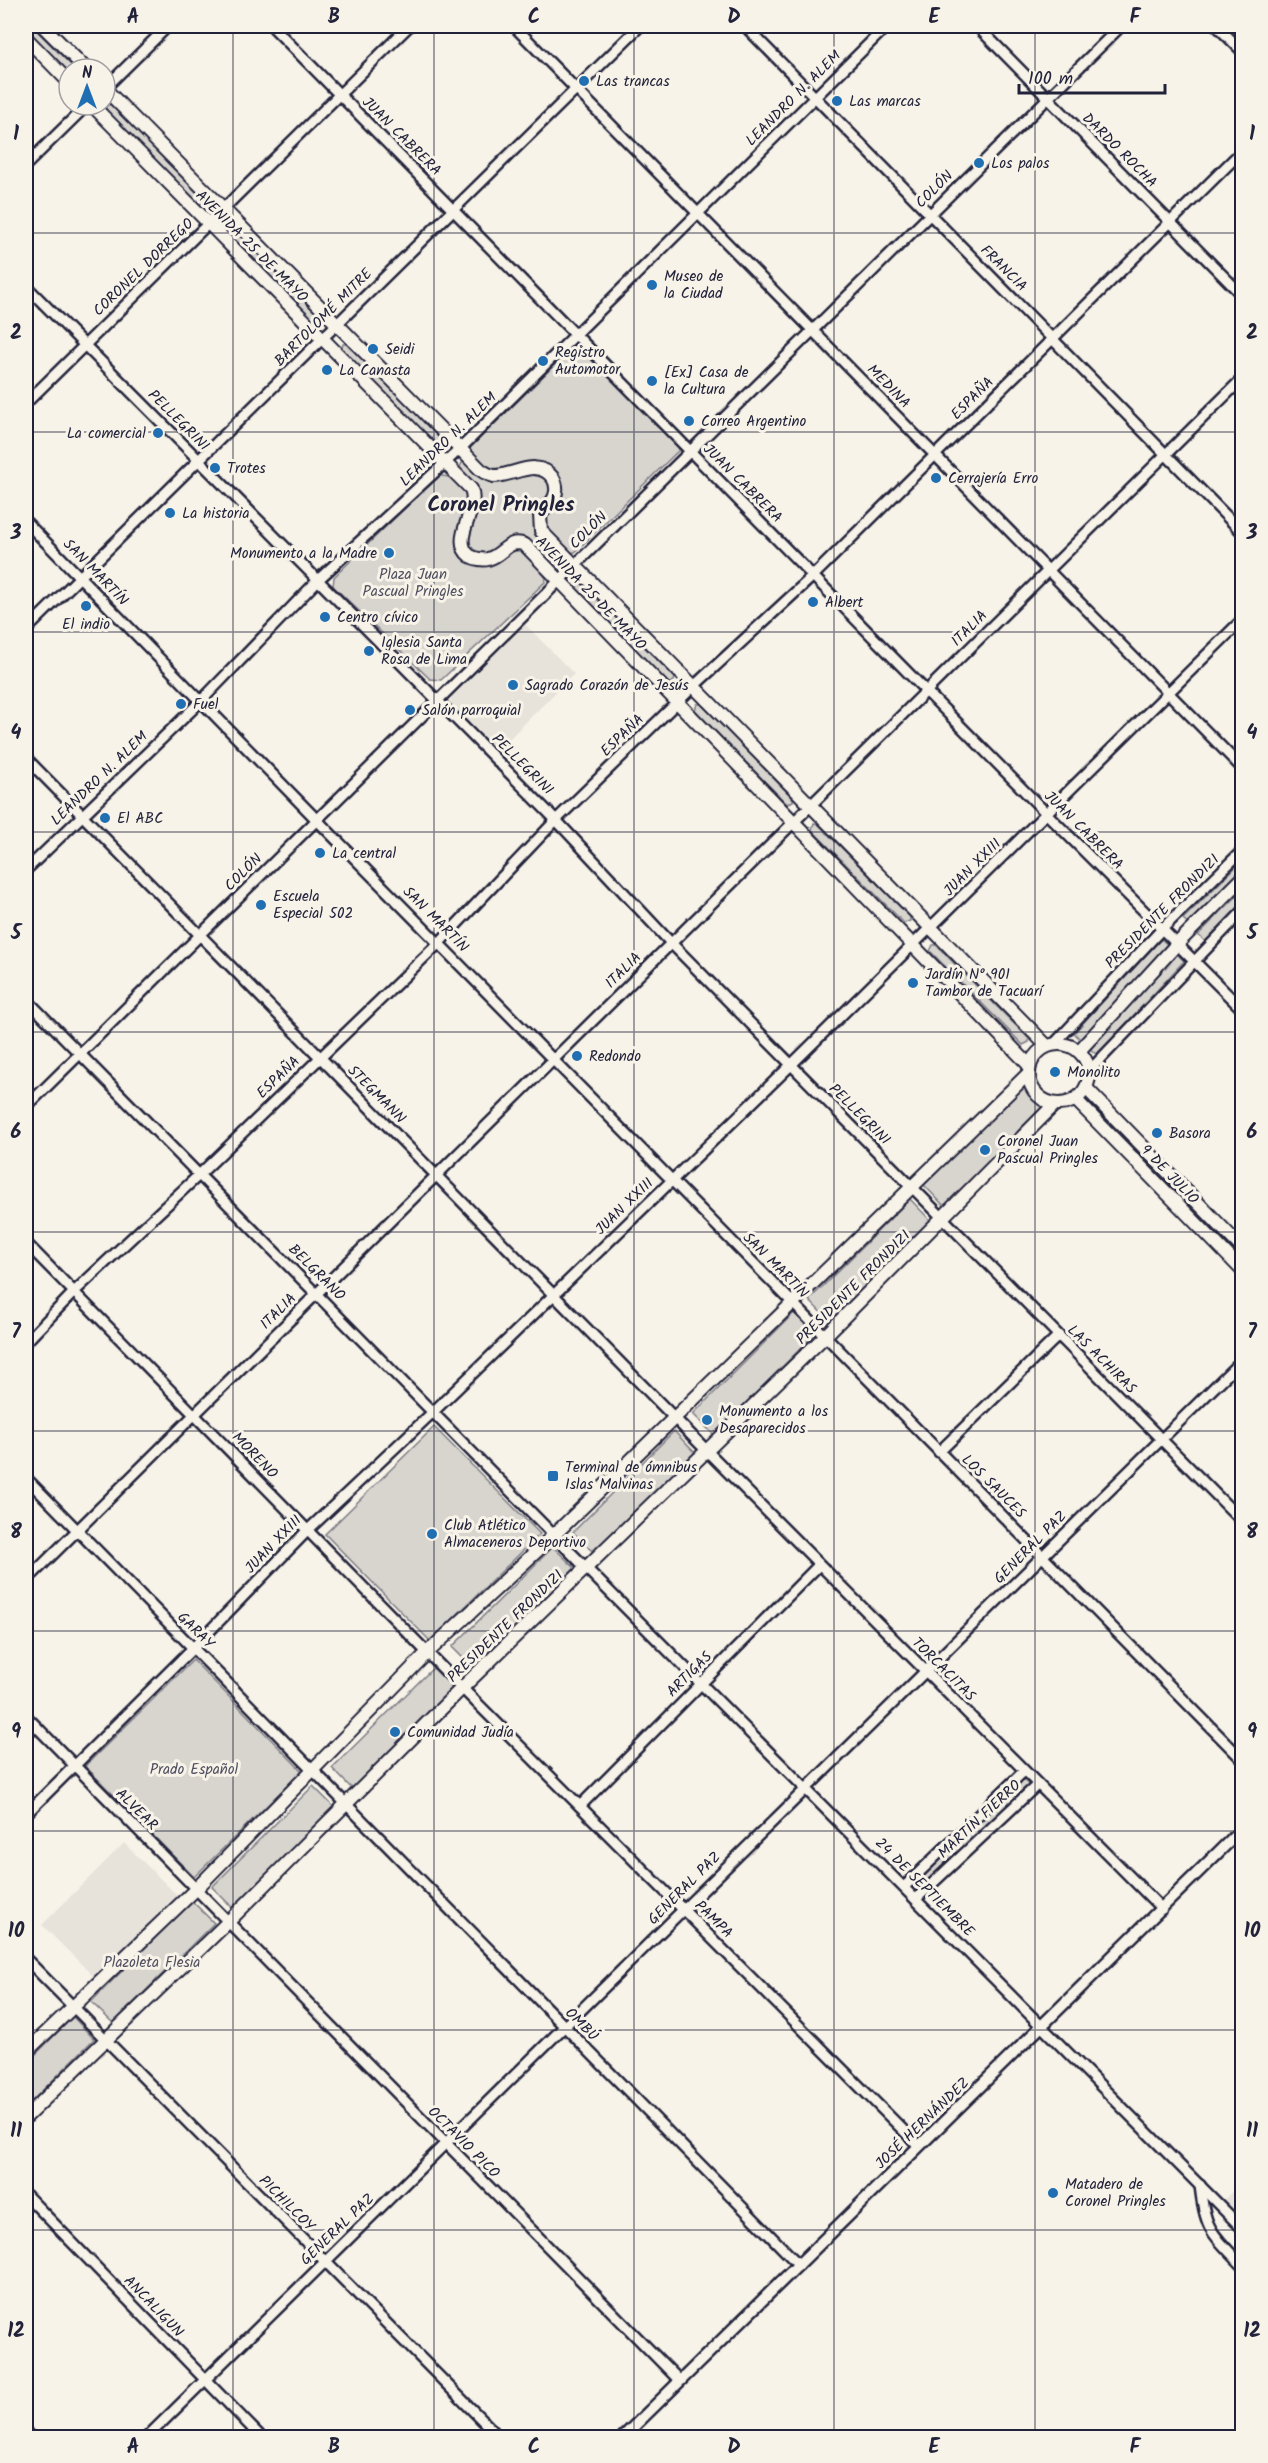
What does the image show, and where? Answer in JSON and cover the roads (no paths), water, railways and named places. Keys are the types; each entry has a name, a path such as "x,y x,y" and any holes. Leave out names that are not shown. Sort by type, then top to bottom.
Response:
{"main road":[{"path":"43,26 74,57"},
{"path":"26,38 57,70"},
{"name":"AVENIDA 25 DE MAYO","path":"117,100 488,475 506,474 531,468 548,472 555,481 556,492 552,502 540,515 541,531 931,929 1051,1045"},
{"name":"AVENIDA 25 DE MAYO","path":"104,117 446,463 473,494 470,515 463,536 468,554 478,559 490,559 509,544 518,542 525,545 914,945 1029,1069"},
{"path":"1079,1051 1177,944 1242,879"},
{"path":"1067,1044 1079,1051 1089,1071 1086,1088 1075,1099 1055,1104 1046,1101 1033,1089 1029,1069 1039,1050 1051,1045 1067,1044"},
{"name":"PRESIDENTE FRONDIZI","path":"26,2052 196,1889 428,1652 554,1535 912,1188 1029,1069"},
{"name":"9 DE JULIO","path":"1086,1088 1242,1248"},
{"name":"9 DE JULIO","path":"1075,1099 1242,1270"},
{"name":"PRESIDENTE FRONDIZI","path":"26,2117 228,1922 462,1688 825,1336 1055,1104"},
{"path":"1182,1209 1193,1198"}],"street":[{"path":"117,76 168,26"},
{"name":"JUAN CABRERA","path":"272,26 926,692 1242,1009"},
{"name":"CORONEL DORREGO","path":"26,402 409,26"},
{"name":"MEDINA","path":"514,26 1242,768"},
{"name":"BARTOLOMÉ MITRE","path":"26,630 640,26"},
{"name":"FRANCIA","path":"745,26 1242,532"},
{"name":"LEANDRO N. ALEM","path":"26,870 200,702 319,579 446,463 887,26"},
{"name":"DARDO ROCHA","path":"977,26 1242,295"},
{"name":"COLÓN","path":"26,1107 1121,26"},
{"path":"1217,26 1242,51"},
{"path":"26,165 75,117"},
{"name":"ESPAÑA","path":"26,1342 74,1292 439,943 556,820 694,686 813,576 1242,151"},
{"name":"PELLEGRINI","path":"26,286 556,820 671,943 942,1218"},
{"name":"ITALIA","path":"26,1581 1242,379"},
{"name":"SAN MARTÍN","path":"26,522 200,702 825,1336"},
{"name":"JUAN XXIII","path":"26,1814 308,1530 433,1412 931,929 1242,620"},
{"name":"STEGMANN","path":"26,758 706,1450"},
{"name":"PRESIDENTE FRONDIZI","path":"1051,1045 1162,929 1242,851"},
{"path":"1089,1071 1242,912"},
{"name":"BELGRANO","path":"26,999 586,1568"},
{"name":"LAS ACHIRAS","path":"942,1218 1242,1521"},
{"name":"MORENO","path":"26,1243 462,1688"},
{"name":"LOS SAUCES","path":"825,1336 1242,1759"},
{"path":"939,1452 1058,1336"},
{"name":"GENERAL PAZ","path":"146,2438 1242,1360"},
{"name":"TORCACITAS","path":"706,1450 1162,1909"},
{"name":"GARAY","path":"26,1478 346,1804"},
{"name":"ARTIGAS","path":"580,1806 819,1565"},
{"name":"24 DE SEPTIEMBRE","path":"586,1568 1242,2228"},
{"name":"PAMPA","path":"462,1688 919,2146"},
{"name":"ALVEAR","path":"26,1716 228,1922"},
{"name":"MARTÍN FIERRO","path":"904,1887 1024,1771"},
{"name":"MARTÍN FIERRO","path":"916,1899 1037,1785"},
{"name":"OMBÚ","path":"346,1804 799,2265"},
{"name":"JOSÉ HERNÁNDEZ","path":"622,2438 1242,1829"},
{"name":"OCTAVIO PICO","path":"228,1922 680,2381"},
{"name":"PICHILCOY","path":"26,1959 500,2438"},
{"path":"1200,2185 1203,2214 1210,2230 1242,2265"},
{"name":"ANCALIGUN","path":"26,2194 262,2438"},
{"path":"26,2432 31,2438"}],"place":[{"name":"Las trancas","path":"584,81"},
{"name":"Las marcas","path":"837,101"},
{"name":"Los palos","path":"979,163"},
{"name":"Museo de la Ciudad","path":"652,285"},
{"name":"Seidi","path":"373,349"},
{"name":"Registro Automotor","path":"543,361"},
{"name":"La Canasta","path":"327,370"},
{"name":"[Ex] Casa de la Cultura","path":"652,381"},
{"name":"Correo Argentino","path":"689,421"},
{"name":"La comercial","path":"158,433"},
{"name":"Trotes","path":"215,468"},
{"name":"Cerrajería Erro","path":"936,478"},
{"name":"La historia","path":"170,513"},
{"name":"Monumento a la Madre","path":"389,553"},
{"name":"Albert","path":"813,602"},
{"name":"El indio","path":"86,606"},
{"name":"Centro cívico","path":"325,617"},
{"name":"Iglesia Santa Rosa de Lima","path":"369,651"},
{"name":"Sagrado Corazón de Jesús","path":"513,685"},
{"name":"Fuel","path":"181,704"},
{"name":"Salón parroquial","path":"410,710"},
{"name":"El ABC","path":"105,818"},
{"name":"La central","path":"320,853"},
{"name":"Escuela Especial 502","path":"261,905"},
{"name":"Jardín N° 901 Tambor de Tacuarí","path":"913,983"},
{"name":"Redondo","path":"577,1056"},
{"name":"Monolito","path":"1055,1072"},
{"name":"Basora","path":"1157,1133"},
{"name":"Coronel Juan Pascual Pringles","path":"985,1150"},
{"name":"Monumento a los Desaparecidos","path":"707,1420"},
{"name":"Terminal de ómnibus Islas Malvinas","path":"553,1476"},
{"name":"Club Atlético Almaceneros Deportivo","path":"432,1534"},
{"name":"Comunidad Judía","path":"395,1732"},
{"name":"Matadero de Coronel Pringles","path":"1053,2193"}],"district":[{"name":"Coronel Pringles","path":"501,504"}],"park label":[{"name":"Plaza Juan Pascual Pringles","path":"413,582"},
{"name":"Prado Español","path":"194,1769"},
{"name":"Plazoleta Flesia","path":"152,1962"}]}
